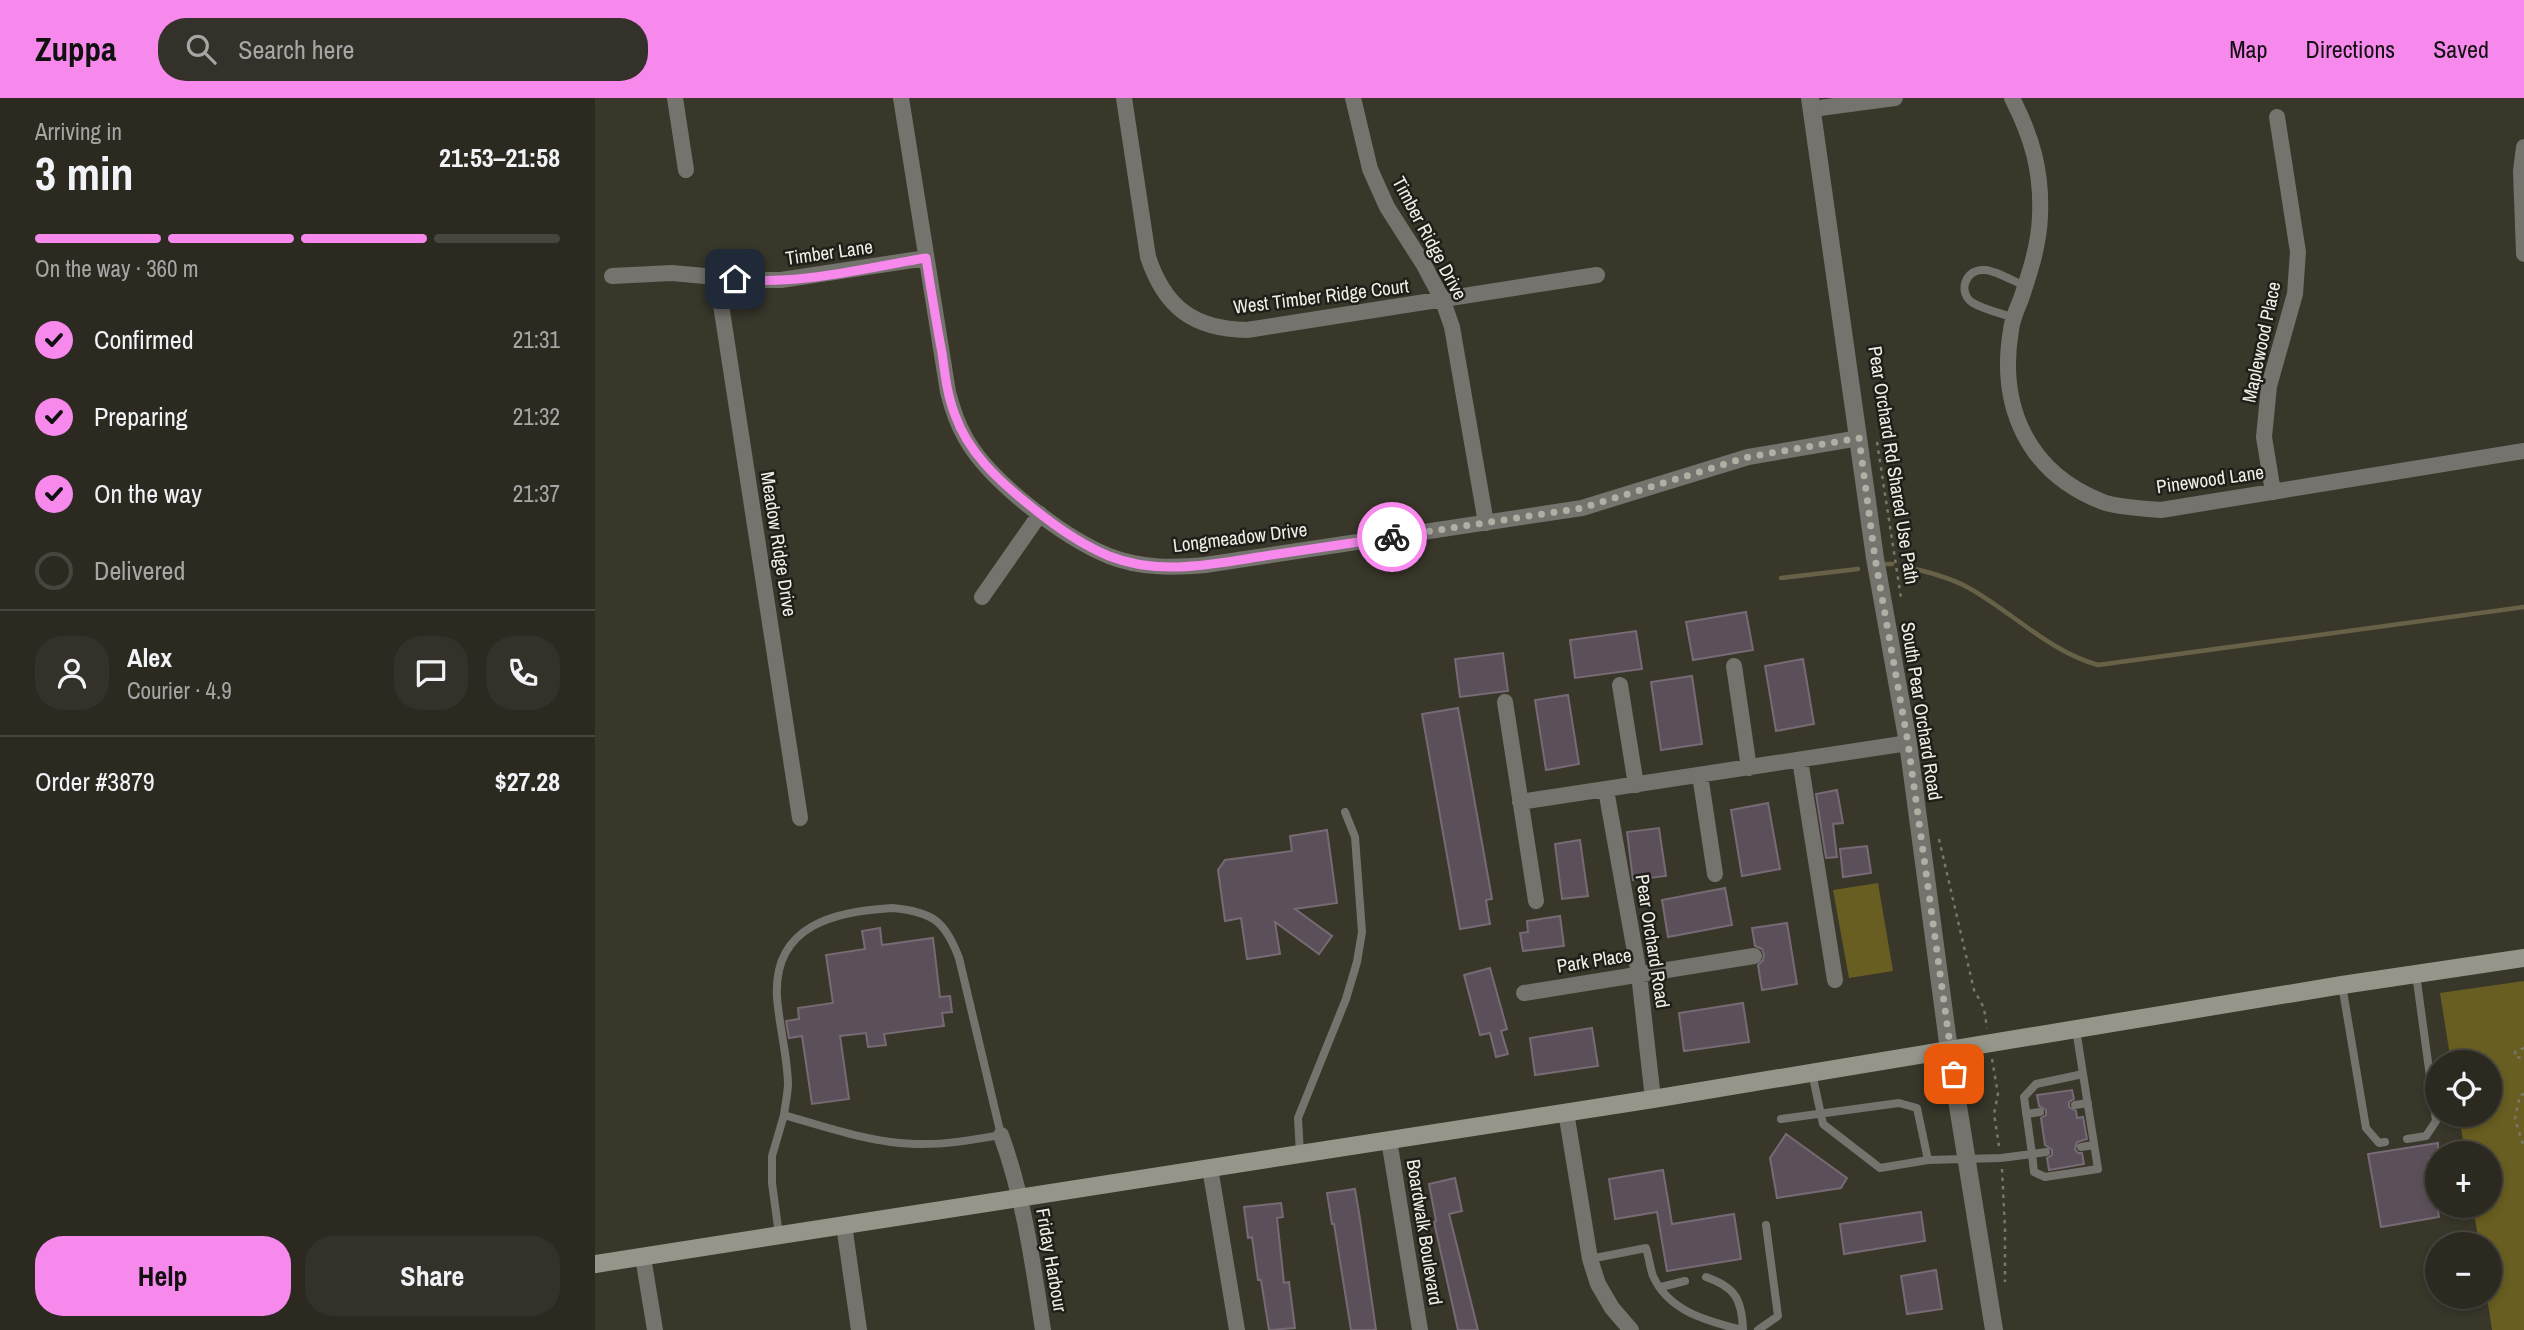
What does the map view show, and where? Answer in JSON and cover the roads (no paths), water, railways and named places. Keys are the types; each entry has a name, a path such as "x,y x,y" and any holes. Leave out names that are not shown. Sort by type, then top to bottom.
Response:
{"main road":[{"path":"595,1264 1653,1099 2341,985 2524,958"}],"street":[{"path":"675,98 686,170"},
{"name":"Longmeadow Drive","path":"901,98 948,392 966,440 1009,489 1078,540 1109,556 1170,568 1582,508 1748,457 1867,435"},
{"name":"West Timber Ridge Court","path":"1123,98 1148,257 1162,292 1189,316 1204,324 1225,330 1247,330 1597,275"},
{"name":"Timber Ridge Drive","path":"1353,98 1370,169 1387,207 1424,265 1443,301 1453,327 1486,523"},
{"path":"1811,104 1895,98"},
{"name":"Pinewood Lane","path":"2012,98 2028,129 2040,177 2040,218 2034,259 2011,328 2007,375 2016,422 2037,456 2069,486 2105,503 2161,510 2524,451"},
{"name":"South Pear Orchard Road","path":"1811,104 1867,435 1875,558 1908,743 1949,1050 1994,1330"},
{"name":"Maplewood Place","path":"2273,492 2264,437 2265,424 2269,386 2295,293 2298,253 2277,117"},
{"path":"2524,147 2521,171 2524,254"},
{"name":"Timber Lane","path":"612,276 672,273 749,280 809,277 926,258"},
{"name":"Meadow Ridge Drive","path":"721,277 720,298 800,818"},
{"path":"982,597 1040,514"},
{"path":"1734,666 1749,768"},
{"path":"1620,685 1636,785"},
{"path":"1505,702 1536,901"},
{"path":"1521,802 1908,743"},
{"path":"1800,760 1835,980"},
{"path":"1700,775 1715,874"},
{"name":"Pear Orchard Road","path":"1606,790 1639,974 1653,1099"},
{"name":"Park Place","path":"1524,993 1754,956"},
{"path":"1566,1112 1590,1259 1598,1284 1629,1329"},
{"name":"Friday Harbour","path":"1001,1135 1027,1225 1043,1330"},
{"name":"Boardwalk Boulevard","path":"1389,1140 1420,1330"},
{"path":"1210,1168 1237,1330"},
{"path":"844,1225 859,1330"},
{"path":"643,1257 655,1330"}],"lane":[{"path":"2014,318 1971,302 1965,293 1964,284 1968,275 1985,270 2025,286"},
{"path":"1300,1154 1298,1118 1346,999 1357,962 1362,932 1355,837 1345,812"},
{"path":"779,1235 772,1184 772,1156 784,1115 788,1083 777,995 782,956 789,944 802,932 821,921 859,909 893,908 919,911 938,920 950,935 959,958 1001,1135 955,1143 913,1144 856,1135 784,1115"},
{"path":"2407,1139 2426,1136 2436,1121 2416,974"},
{"path":"2341,985 2367,1128 2379,1143 2385,1142"},
{"path":"2076,1029 2098,1169 2045,1177 2034,1172 2024,1097 2036,1084 2083,1074"},
{"path":"1812,1073 1823,1124 1880,1168 1927,1160 2046,1152"},
{"path":"1781,1119 1899,1102 1917,1108 1918,1129 1927,1160"},
{"path":"2075,1105 2088,1103"},
{"path":"2026,1114 2040,1112"},
{"path":"1844,1140 1856,1138"},
{"path":"2081,1147 2094,1145"},
{"path":"1758,1330 1779,1316 1766,1225"},
{"path":"1590,1259 1646,1248 1653,1277 1685,1312 1742,1330 1742,1312 1734,1293 1725,1284 1706,1277"},
{"path":"1661,1287 1685,1281"}],"waterway":[{"path":"1886,564 1892,564"},
{"path":"1903,566 1928,572 1969,588 2047,641 2080,659 2098,665 2524,607"},
{"path":"1781,578 1858,569"}]}
